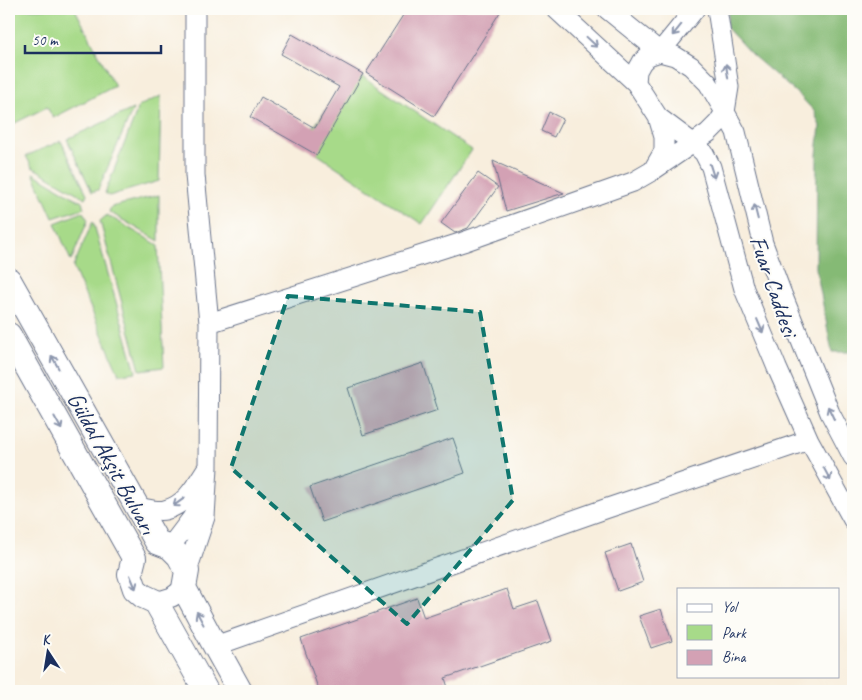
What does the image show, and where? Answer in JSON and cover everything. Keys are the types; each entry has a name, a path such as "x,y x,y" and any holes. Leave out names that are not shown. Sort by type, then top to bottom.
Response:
{"main road":[{"name":"Güldal Akşit Bulvarı","path":"9,280 136,507 163,545 179,556 185,579 215,646 240,691"},
{"name":"Güldal Akşit Bulvarı","path":"9,335 134,558 130,574 135,589 143,596 156,602 206,691"}],"street":[{"path":"156,602 172,597 185,579 205,517 208,467 209,323 196,175 195,9"},
{"name":"Fuar Caddesi","path":"556,9 636,83 658,117 704,153 711,167 744,288 777,368 810,440 853,520"},
{"path":"607,9 660,52 675,56 691,66 708,83 736,132 763,243 830,412 853,457"},
{"path":"636,83 642,62 648,56 660,52 695,9"},
{"path":"209,323 463,242 633,182 652,172 708,133 725,112 730,88 717,9"},
{"path":"652,172 664,151 664,137 658,117"},
{"path":"215,646 605,509 810,440"},
{"path":"136,507 163,510 180,504 194,488 208,467"},
{"path":"134,558 145,548 163,545 192,518 206,491"}],"highlighted area":[{"path":"288,296 480,312 513,500 407,624 231,468"}],"green space":[{"path":"9,9 75,9 115,86 53,118 47,107 9,126"},
{"path":"729,9 853,9 853,352 832,352 816,268 817,155 820,126 814,111 800,96 752,55 726,27"},
{"path":"353,70 472,150 422,224 302,144"},
{"path":"161,96 159,181 109,196 105,193 139,106"},
{"path":"133,109 98,190 92,192 67,139"},
{"path":"61,141 87,194 85,198 32,167 26,156"},
{"path":"33,173 82,202 84,208 53,218"},
{"path":"159,195 159,241 109,212 111,207"},
{"path":"83,212 88,220 71,261 55,223"},
{"path":"107,215 158,245 164,367 140,370 100,221"},
{"path":"93,221 136,372 119,374 73,267"}],"building":[{"path":"407,9 502,9 434,116 366,73"},
{"path":"292,34 363,74 317,155 250,117 261,97 315,128 339,87 281,54"},
{"path":"549,112 563,119 554,137 541,131"},
{"path":"493,161 564,193 506,211"},
{"path":"478,173 498,187 468,228 455,233 441,223"},
{"path":"423,363 438,410 363,435 348,388"},
{"path":"453,438 465,473 322,522 310,487"},
{"path":"631,544 643,582 618,591 605,553"},
{"path":"507,589 514,609 538,601 552,641 445,678 449,691 319,691 301,639 417,598 424,618"},
{"path":"661,609 672,641 651,648 639,616"}]}
